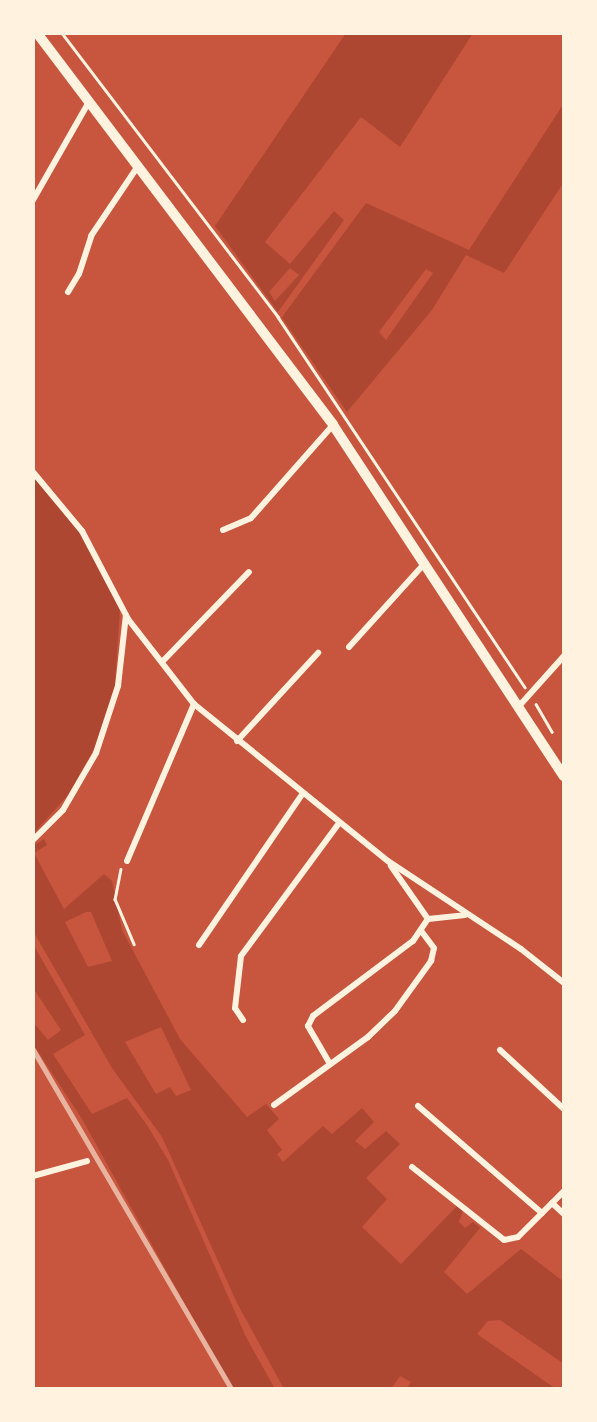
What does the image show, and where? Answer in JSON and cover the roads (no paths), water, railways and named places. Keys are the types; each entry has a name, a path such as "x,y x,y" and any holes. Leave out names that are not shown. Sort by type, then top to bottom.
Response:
{"main road":[{"path":"37,33 139,164 333,425 520,705 564,776"}],"street":[{"path":"33,200 90,100"},
{"path":"68,292 79,274 91,236 139,164"},
{"path":"223,530 251,518 333,425"},
{"path":"33,472 82,531 126,614 194,704 388,861 564,983"},
{"path":"349,647 426,563"},
{"path":"162,662 249,572"},
{"path":"33,840 70,800 100,744 118,686 126,614"},
{"path":"237,741 318,653"},
{"path":"520,705 564,656"},
{"path":"127,861 194,704"},
{"path":"199,945 303,793"},
{"path":"243,1020 235,1008 241,956 339,823"},
{"path":"388,861 428,919"},
{"path":"428,919 467,914"},
{"path":"330,1064 308,1026 313,1016 422,932 428,919"},
{"path":"274,1105 382,1026 426,969 434,948 422,932"},
{"path":"500,1050 564,1109"},
{"path":"418,1106 542,1213"},
{"path":"33,1176 87,1161"},
{"path":"412,1167 504,1240 518,1237 564,1191"},
{"path":"552,1203 564,1214"}],"railway":[{"path":"33,1049 232,1389"}]}
